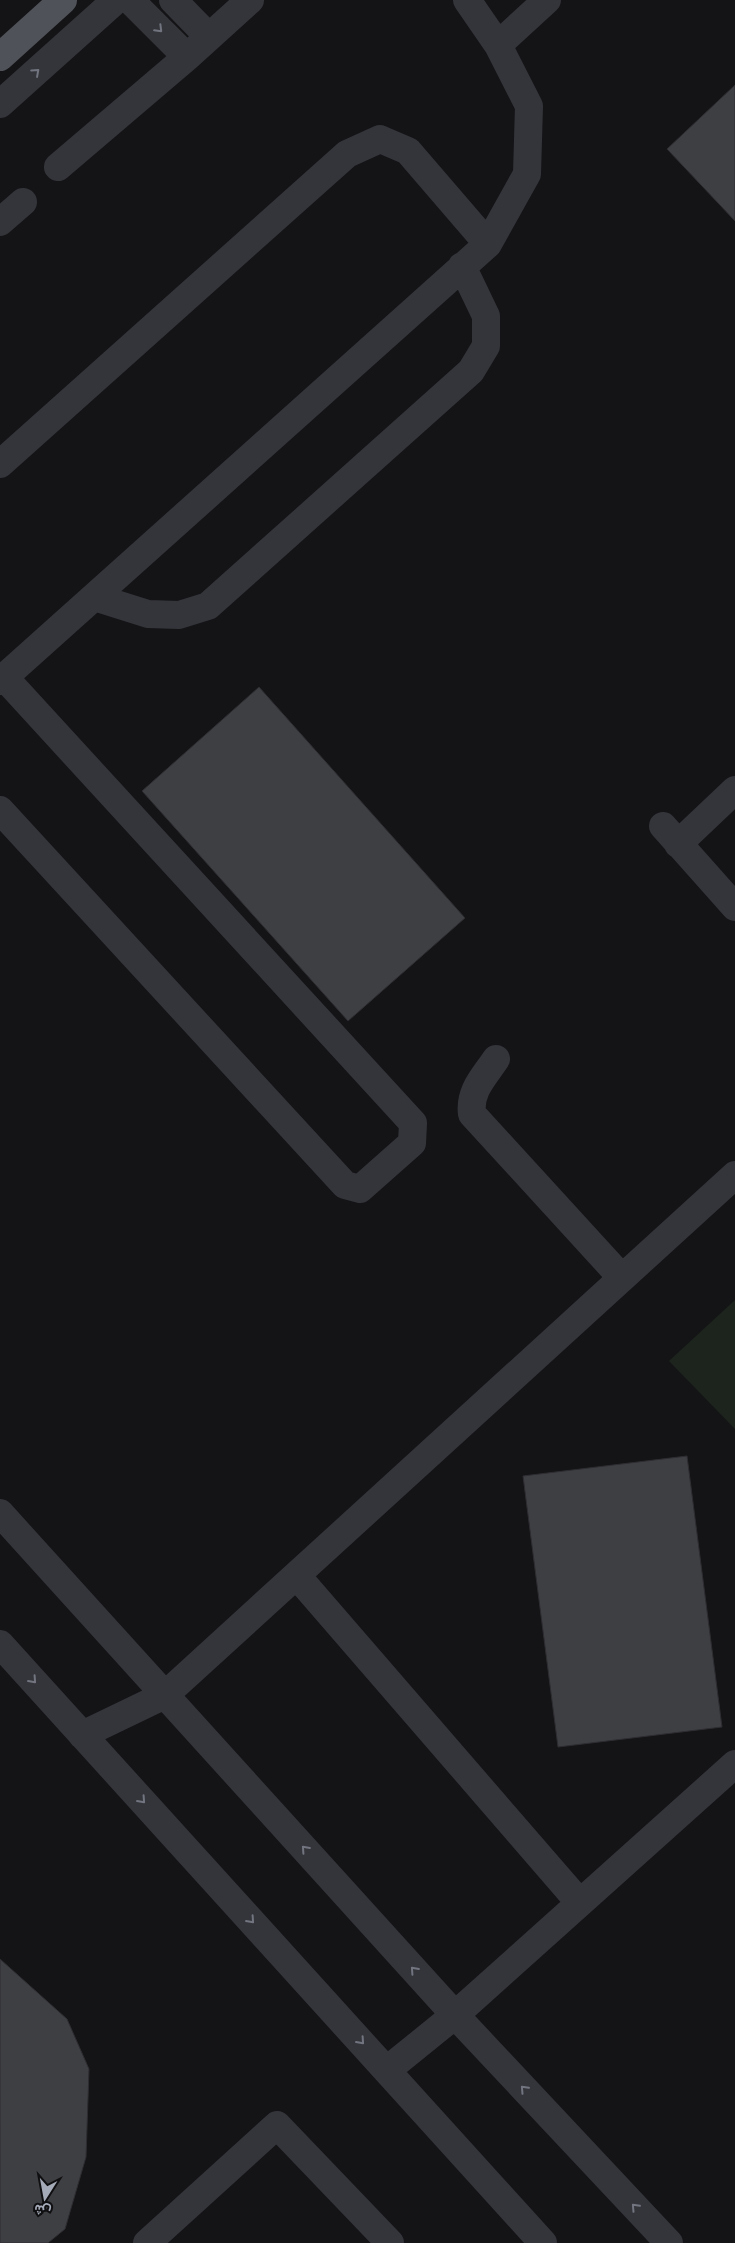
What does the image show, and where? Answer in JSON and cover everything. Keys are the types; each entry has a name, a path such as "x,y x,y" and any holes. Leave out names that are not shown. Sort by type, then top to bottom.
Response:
{"main road":[{"path":"0,57 64,0"}],"street":[{"path":"0,104 116,0"},
{"path":"130,0 187,57"},
{"path":"173,0 209,37"},
{"path":"58,167 187,57 250,0"},
{"path":"0,810 345,1186 360,1189 412,1143 413,1123 2,679 488,244 527,174 529,106 498,45 466,0"},
{"path":"498,45 547,0"},
{"path":"0,464 347,154 380,139 408,151 488,244"},
{"path":"0,222 22,202"},
{"path":"94,597 148,614 179,614 208,606 471,371 486,346 486,316 462,266"},
{"path":"735,790 671,835 735,906"},
{"path":"496,1059 474,1092 470,1102 472,1114 622,1278"},
{"path":"82,1735 165,1695 735,1175"},
{"path":"0,1513 455,2015 668,2243"},
{"path":"297,1576 580,1903"},
{"path":"0,1644 543,2243"},
{"path":"388,2070 455,2015 735,1764"},
{"path":"147,2243 277,2125 390,2243"}],"shaded area":[{"path":"735,1300 735,1429 669,1361"}],"building":[{"path":"735,85 735,221 667,149"},
{"path":"259,687 465,918 348,1021 142,791"},
{"path":"687,1456 722,1727 558,1747 523,1476"},
{"path":"0,1959 67,2019 89,2069 86,2157 65,2229 48,2243 0,2243"}]}
